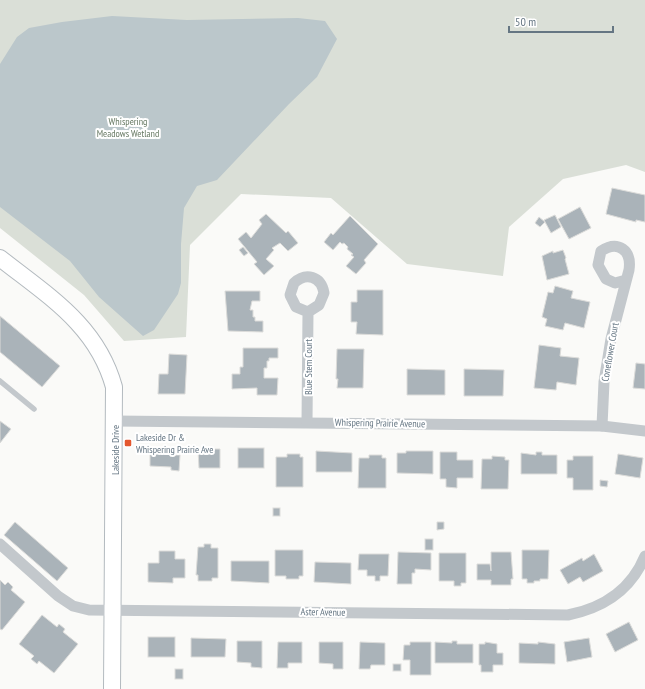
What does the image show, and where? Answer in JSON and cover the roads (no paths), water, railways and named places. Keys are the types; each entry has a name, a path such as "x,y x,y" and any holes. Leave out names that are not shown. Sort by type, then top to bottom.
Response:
{"street":[{"name":"Lakeside Drive","path":"0,258 72,316 88,333 101,353 109,371 114,388 114,609 112,689"},
{"name":"Coneflower Court","path":"602,426 604,382 611,338 626,280"},
{"name":"Blue Stem Court","path":"308,312 308,422"},
{"name":"Whispering Prairie Avenue","path":"115,421 602,426 645,432"},
{"name":"Aster Avenue","path":"0,544 58,596 73,606 89,610 114,609 568,615 584,612 602,605 618,594 630,582 645,556"}],"lane":[{"path":"0,381 34,409"}],"place":[{"name":"Lakeside Dr & Whispering Prairie Ave","path":"128,443"}],"park label":[{"name":"Whispering Meadows Wetland","path":"128,126"}]}
